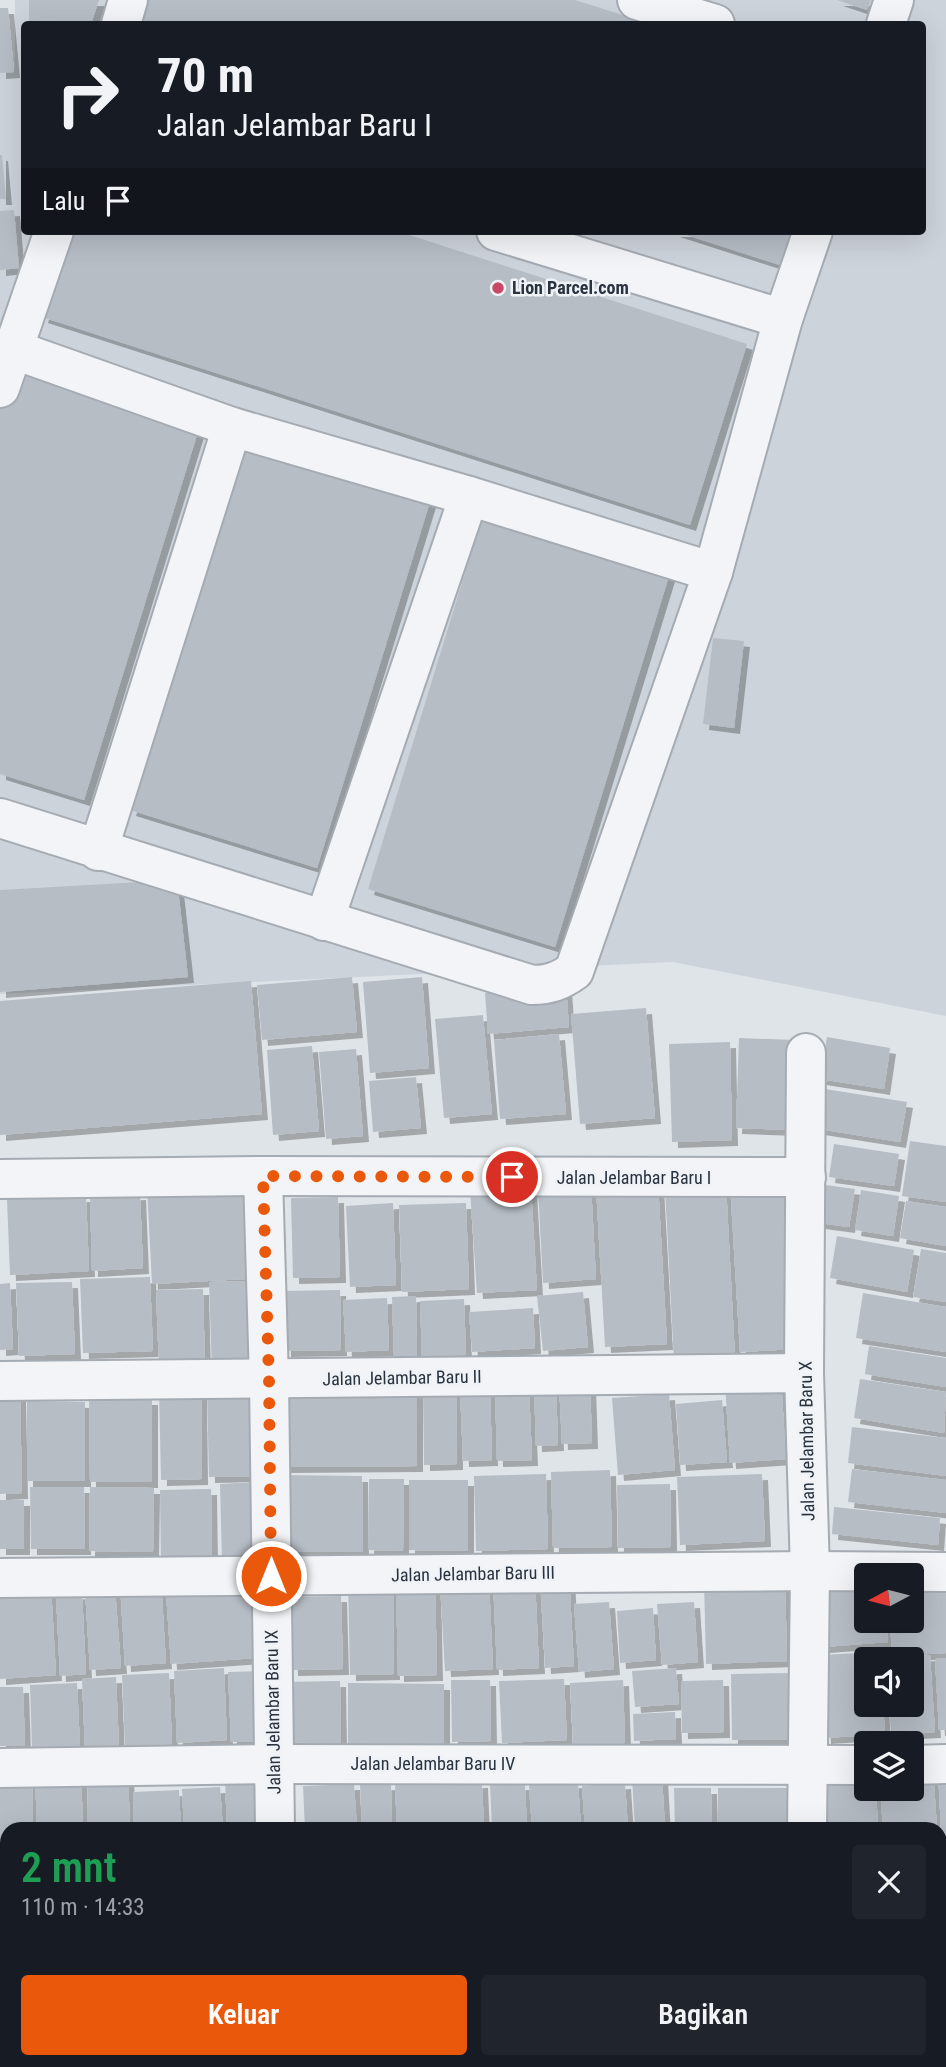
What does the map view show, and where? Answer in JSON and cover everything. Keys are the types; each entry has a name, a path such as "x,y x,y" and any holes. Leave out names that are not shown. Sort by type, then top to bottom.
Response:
{"street":[{"path":"122,21 128,0"},
{"path":"637,0 705,21"},
{"path":"887,21 894,0"},
{"path":"0,388 53,235"},
{"path":"509,235 783,319"},
{"path":"0,818 98,851 532,985 547,985 574,971 713,572 783,319 812,235"},
{"path":"12,349 232,427 469,496 713,572"},
{"path":"98,851 232,427"},
{"path":"324,921 469,496"},
{"name":"Jalan Jelambar Baru X","path":"806,1053 804,1373 810,1571 807,1822"},
{"name":"Jalan Jelambar Baru I","path":"0,1179 263,1176 806,1177"},
{"name":"Jalan Jelambar Baru IX","path":"263,1176 269,1380 275,1822"},
{"name":"Jalan Jelambar Baru II","path":"0,1381 804,1373"},
{"name":"Jalan Jelambar Baru III","path":"0,1578 946,1572"},
{"name":"Jalan Jelambar Baru IV","path":"0,1768 274,1764 854,1765"},
{"path":"924,1765 946,1765"}],"shaded area":[{"path":"15,0 946,0 946,1016 673,962 0,994 0,70 15,69"}],"building":[{"path":"29,0 99,0 92,21 29,21"},
{"path":"141,0 575,0 642,21 135,21"},
{"path":"837,0 871,0 867,10"},
{"path":"0,8 8,8 14,72 0,73"},
{"path":"2,155 6,199 0,199"},
{"path":"14,210 19,268 0,270 0,211"},
{"path":"68,235 409,235 747,344 690,525 42,317"},
{"path":"686,235 796,235 786,267"},
{"path":"14,363 201,422 84,800 0,774 0,407"},
{"path":"246,434 433,492 317,868 130,810"},
{"path":"485,508 672,566 555,947 368,889"},
{"path":"713,638 744,641 734,728 703,724"},
{"path":"177,880 188,977 0,992 0,890"},
{"path":"352,977 357,1032 262,1040 257,985"},
{"path":"422,977 429,1068 370,1073 363,982"},
{"path":"251,981 262,1114 0,1135 0,1001"},
{"path":"566,987 569,1027 488,1034 485,993"},
{"path":"646,1008 655,1118 580,1124 571,1014"},
{"path":"483,1015 492,1114 444,1118 435,1019"},
{"path":"559,1034 566,1114 500,1119 494,1040"},
{"path":"827,1037 890,1048 884,1089 820,1079"},
{"path":"739,1038 796,1040 793,1130 736,1128"},
{"path":"730,1042 732,1140 672,1142 669,1044"},
{"path":"312,1046 319,1131 273,1135 267,1050"},
{"path":"356,1049 363,1136 326,1139 319,1052"},
{"path":"416,1077 421,1128 373,1132 369,1081"},
{"path":"825,1089 907,1102 900,1142 819,1129"},
{"path":"910,1141 946,1146 946,1202 902,1196"},
{"path":"834,1144 899,1154 894,1186 829,1177"},
{"path":"785,1179 795,1349 740,1352 730,1182"},
{"path":"242,1181 246,1279 152,1284 147,1186"},
{"path":"658,1183 667,1344 605,1347 596,1186"},
{"path":"818,1184 855,1189 849,1227 812,1222"},
{"path":"591,1185 596,1279 543,1283 538,1188"},
{"path":"726,1185 735,1358 674,1362 665,1188"},
{"path":"531,1187 537,1290 477,1293 470,1190"},
{"path":"861,1190 899,1196 893,1236 855,1230"},
{"path":"140,1194 143,1268 92,1271 90,1196"},
{"path":"86,1196 89,1271 10,1275 7,1199"},
{"path":"338,1197 340,1277 293,1278 291,1198"},
{"path":"906,1201 946,1207 946,1246 900,1238"},
{"path":"393,1203 396,1285 350,1287 346,1206"},
{"path":"466,1203 469,1289 402,1292 399,1205"},
{"path":"837,1236 914,1250 907,1292 830,1278"},
{"path":"921,1249 946,1253 946,1302 913,1297"},
{"path":"150,1277 153,1351 83,1353 80,1279"},
{"path":"257,1281 259,1371 212,1373 209,1282"},
{"path":"72,1282 75,1354 19,1356 16,1283"},
{"path":"10,1283 13,1349 0,1350 0,1284"},
{"path":"203,1289 205,1368 159,1369 156,1290"},
{"path":"340,1290 341,1350 285,1351 284,1291"},
{"path":"583,1292 588,1347 543,1351 537,1296"},
{"path":"863,1293 946,1307 946,1352 856,1338"},
{"path":"416,1296 417,1356 394,1357 392,1297"},
{"path":"387,1298 389,1350 346,1352 343,1300"},
{"path":"464,1299 466,1355 422,1356 420,1301"},
{"path":"533,1308 535,1348 472,1352 469,1312"},
{"path":"869,1346 946,1358 946,1387 865,1374"},
{"path":"781,1379 786,1459 730,1463 725,1383"},
{"path":"860,1379 946,1392 944,1433 854,1418"},
{"path":"590,1382 592,1443 562,1444 559,1383"},
{"path":"556,1386 558,1445 536,1446 534,1387"},
{"path":"529,1387 532,1460 497,1461 495,1388"},
{"path":"201,1388 202,1479 161,1480 159,1389"},
{"path":"255,1388 257,1476 209,1477 207,1389"},
{"path":"283,1388 417,1388 417,1466 284,1467"},
{"path":"456,1388 457,1464 424,1465 423,1389"},
{"path":"490,1389 492,1460 463,1461 460,1390"},
{"path":"669,1394 675,1470 618,1475 612,1398"},
{"path":"20,1395 22,1493 0,1494 0,1396"},
{"path":"89,1399 152,1399 152,1482 90,1482"},
{"path":"722,1400 727,1462 680,1465 676,1404"},
{"path":"27,1401 85,1402 85,1481 27,1481"},
{"path":"852,1427 946,1438 946,1476 848,1463"},
{"path":"852,1469 946,1480 946,1513 848,1502"},
{"path":"610,1470 612,1547 553,1548 551,1472"},
{"path":"546,1474 548,1549 476,1551 474,1476"},
{"path":"762,1474 765,1541 680,1545 677,1477"},
{"path":"280,1475 362,1476 363,1552 280,1552"},
{"path":"369,1479 404,1479 403,1551 368,1550"},
{"path":"409,1480 468,1480 468,1551 409,1550"},
{"path":"257,1482 260,1560 222,1561 220,1484"},
{"path":"670,1484 671,1547 618,1548 617,1485"},
{"path":"30,1487 84,1487 85,1549 31,1549"},
{"path":"90,1487 154,1488 153,1552 89,1551"},
{"path":"211,1489 212,1562 161,1564 160,1490"},
{"path":"0,1500 24,1500 24,1549 0,1549"},
{"path":"834,1507 940,1518 938,1545 832,1534"},
{"path":"569,1576 574,1666 545,1668 540,1578"},
{"path":"946,1576 946,1653 924,1654 924,1647 892,1647 891,1633 924,1633 924,1577"},
{"path":"785,1577 787,1661 706,1664 704,1580"},
{"path":"535,1578 539,1668 497,1670 493,1580"},
{"path":"854,1578 854,1633 887,1633 888,1642 824,1647 819,1581"},
{"path":"393,1579 394,1674 350,1675 348,1580"},
{"path":"435,1581 437,1675 398,1676 396,1582"},
{"path":"161,1582 166,1663 125,1666 120,1584"},
{"path":"489,1582 493,1669 445,1671 440,1584"},
{"path":"51,1587 56,1675 0,1679 0,1590"},
{"path":"250,1587 256,1658 171,1664 166,1593"},
{"path":"115,1588 121,1668 90,1670 85,1590"},
{"path":"82,1593 86,1674 60,1676 56,1595"},
{"path":"341,1596 343,1669 292,1670 290,1597"},
{"path":"609,1602 614,1669 579,1672 574,1604"},
{"path":"694,1602 698,1662 662,1665 657,1604"},
{"path":"653,1608 656,1660 620,1663 617,1611"},
{"path":"854,1653 854,1717 884,1717 885,1731 854,1731 854,1736 825,1738 820,1655"},
{"path":"924,1655 930,1655 935,1732 891,1731 890,1717 924,1717"},
{"path":"946,1658 946,1730 939,1730 935,1659"},
{"path":"224,1668 227,1740 177,1743 174,1671"},
{"path":"676,1668 679,1704 635,1707 632,1671"},
{"path":"262,1671 265,1742 231,1742 228,1672"},
{"path":"169,1673 172,1744 125,1746 122,1675"},
{"path":"792,1673 793,1739 732,1740 731,1674"},
{"path":"116,1677 119,1749 85,1750 82,1679"},
{"path":"564,1679 567,1740 502,1743 499,1681"},
{"path":"451,1680 490,1680 491,1741 452,1742"},
{"path":"623,1680 625,1743 573,1745 570,1683"},
{"path":"723,1680 724,1732 682,1733 681,1681"},
{"path":"340,1681 341,1743 285,1745 284,1682"},
{"path":"77,1683 80,1747 32,1749 30,1685"},
{"path":"348,1683 444,1684 444,1747 348,1747"},
{"path":"0,1687 23,1687 25,1746 0,1746"},
{"path":"675,1712 676,1739 634,1741 633,1714"},
{"path":"924,1768 933,1768 937,1822 882,1822 881,1801 924,1801"},
{"path":"938,1771 946,1771 946,1822 941,1822"},
{"path":"128,1772 130,1822 88,1822 87,1773"},
{"path":"854,1772 854,1801 877,1801 878,1822 823,1822 821,1773"},
{"path":"0,1773 32,1773 33,1822 0,1822"},
{"path":"81,1773 83,1822 37,1822 35,1774"},
{"path":"662,1776 665,1822 635,1822 632,1778"},
{"path":"266,1777 269,1822 227,1822 225,1779"},
{"path":"482,1782 484,1822 397,1822 395,1785"},
{"path":"578,1782 581,1822 532,1822 529,1785"},
{"path":"625,1783 628,1822 585,1822 582,1786"},
{"path":"354,1784 357,1822 305,1822 303,1786"},
{"path":"391,1784 392,1822 362,1822 360,1785"},
{"path":"525,1784 527,1822 492,1822 490,1785"},
{"path":"220,1787 222,1822 184,1822 182,1789"},
{"path":"674,1788 711,1788 712,1822 675,1822"},
{"path":"718,1788 789,1788 790,1822 718,1822"},
{"path":"179,1790 181,1822 134,1822 133,1792"}],"place":[{"name":"Lion Parcel.com","path":"498,288"}],"route":[{"path":"271,1576 263,1176 512,1177"}]}
